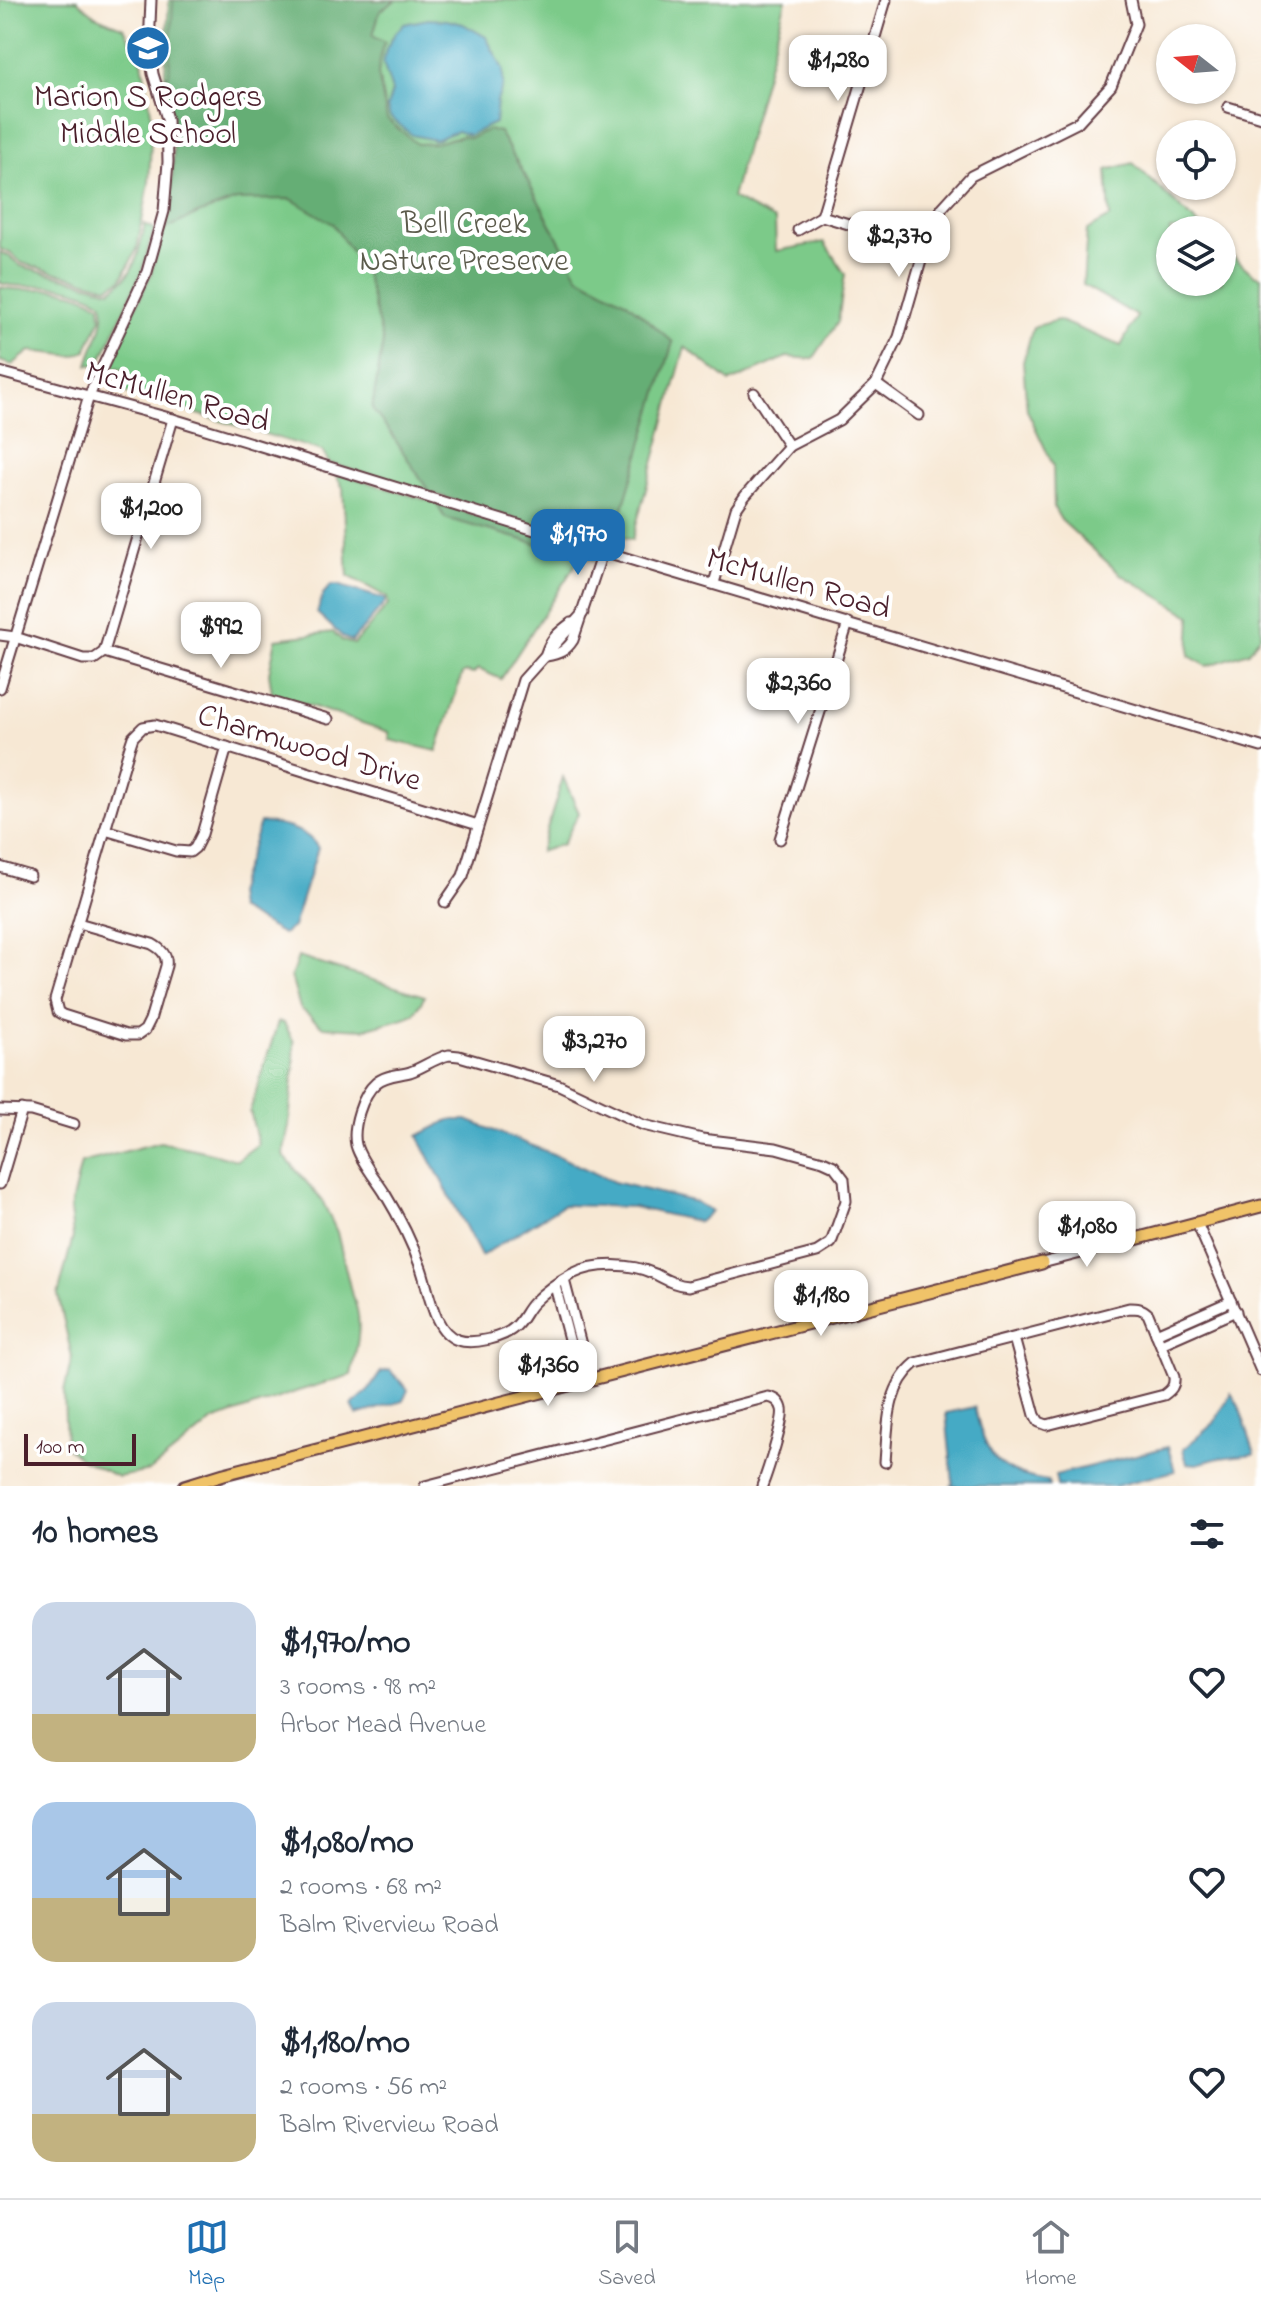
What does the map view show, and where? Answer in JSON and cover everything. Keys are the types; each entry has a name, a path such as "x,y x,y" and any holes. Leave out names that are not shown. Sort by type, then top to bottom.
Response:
{"main road":[{"path":"1124,1242 1261,1206"},
{"path":"185,1486 1042,1263"}],"street":[{"path":"0,688 89,396 147,272 164,211 168,162 167,119 153,74 149,48 151,0"},
{"path":"798,230 822,216 886,0"},
{"path":"714,583 736,509 789,446 839,420 876,384 899,337 925,247 942,208 971,176 1077,123 1111,86 1136,24 1131,0"},
{"path":"1228,107 1261,117"},
{"path":"822,216 925,247"},
{"name":"McMullen Road","path":"0,372 173,419 1261,747"},
{"path":"876,384 919,415"},
{"path":"754,393 789,446"},
{"path":"0,635 83,659 94,659 104,652 173,419"},
{"path":"545,656 566,650 573,640 603,550"},
{"path":"445,902 463,876 520,688 527,675 545,656 558,632 583,613"},
{"path":"780,839 848,623"},
{"path":"104,652 328,719"},
{"name":"Charmwood Drive","path":"78,923 152,944 165,954 166,966 150,1020 138,1035 126,1035 58,1012 56,994 133,737 143,727 155,725 478,825"},
{"path":"105,830 176,851 190,852 202,834 227,747"},
{"path":"0,867 30,876"},
{"path":"459,1056 559,1085 643,1125 702,1139 776,1148 823,1161 834,1166 844,1179 846,1201 836,1234 831,1243 817,1252 688,1286 673,1284 640,1269 610,1265 572,1274 555,1286 533,1303 518,1325 505,1334 468,1342 443,1331 421,1267 400,1220 357,1148 355,1130 367,1094 374,1084 419,1068 439,1057 459,1056"},
{"path":"0,1110 22,1110 74,1124"},
{"path":"0,1184 22,1110"},
{"path":"1197,1223 1261,1371"},
{"path":"1042,1263 1124,1242"},
{"path":"564,1280 585,1380"},
{"path":"555,1286 585,1380"},
{"path":"1158,1339 1231,1301"},
{"path":"885,1462 894,1392 903,1373 916,1363 1129,1308 1144,1310 1148,1314 1174,1377 1171,1390 1164,1395 1047,1425 1039,1422 1035,1415 1014,1338"},
{"path":"1158,1339 1236,1311"},
{"path":"425,1486 768,1397 775,1398 779,1403 783,1416 762,1486"},
{"path":"224,1474 228,1486"}],"green space":[{"path":"0,0 77,0 95,16 124,28 142,61 152,118 149,183 137,249 121,280 108,287 22,263 0,249"},
{"name":"Bell Creek Nature Preserve","path":"169,0 786,0 732,198 775,220 776,251 824,242 845,274 838,322 813,359 787,357 730,382 685,347 632,540 422,479 430,493 329,463 322,451 114,389 124,369 109,366 151,274 163,230 199,142 165,74"},
{"path":"173,0 396,0 380,11 373,35 385,42 378,74 387,119 417,144 462,136 470,138 488,130 499,132 578,276 627,302 673,342 611,548 430,493 372,409 383,342 366,275 333,224 291,199 237,200 163,230 171,190 173,148 170,115 158,77 169,74"},
{"path":"1133,163 1156,185 1156,200 1172,200 1189,216 1156,216 1156,296 1236,296 1236,259 1254,275 1261,277 1261,634 1249,652 1207,666 1189,656 1191,616 1119,573 1061,520 1054,508 1053,465 1027,410 1023,362 1033,327 1058,320 1121,346 1137,316 1083,285 1087,230 1110,217 1107,170"},
{"path":"145,224 154,229 142,271 99,365 88,365 102,326 102,302 67,288 0,283 0,252 21,266 110,290 131,270"},
{"path":"0,287 59,290 100,305 101,318 86,351 74,356 30,351 12,365 0,361"},
{"path":"334,472 436,503 445,518 581,556 501,679 478,669 473,674 462,674 437,751 390,740 389,732 272,693 269,673 276,639 333,632 343,641 354,644 388,605 387,597 348,576 343,488"},
{"path":"436,503 598,552 595,560 445,518"},
{"path":"563,777 579,813 563,844 540,852"},
{"path":"298,957 425,996 414,1014 404,1018 364,1029 323,1027 300,1008 291,977"},
{"path":"278,1022 284,1023 294,1042 289,1126 283,1155 322,1200 337,1232 358,1315 351,1375 213,1421 150,1471 118,1477 82,1460 66,1447 64,1392 72,1357 58,1295 73,1237 70,1209 81,1163 160,1142 237,1160 258,1144 250,1111"}],"water":[{"path":"428,19 463,24 486,37 503,69 495,123 469,135 457,131 435,140 412,135 390,117 387,107 392,91 383,63 386,49 404,24"},
{"path":"331,585 385,599 385,603 352,641 344,638 317,613 323,594"},
{"path":"260,823 285,826 300,832 318,848 293,927 283,934 238,909 236,893"},
{"path":"449,1120 467,1120 614,1182 696,1202 711,1211 699,1222 633,1207 563,1205 481,1256 418,1136"},
{"path":"390,1370 408,1390 403,1401 357,1415 352,1405 368,1391 381,1372"},
{"path":"1231,1393 1239,1406 1255,1454 1187,1463 1183,1449 1214,1423"},
{"path":"975,1407 983,1438 996,1459 1016,1473 1048,1481 1049,1486 951,1486 946,1413"},
{"path":"1168,1447 1175,1471 1115,1486 1057,1486 1055,1475"}],"place":[{"name":"Marion S Rodgers Middle School","path":"148,48"}]}
